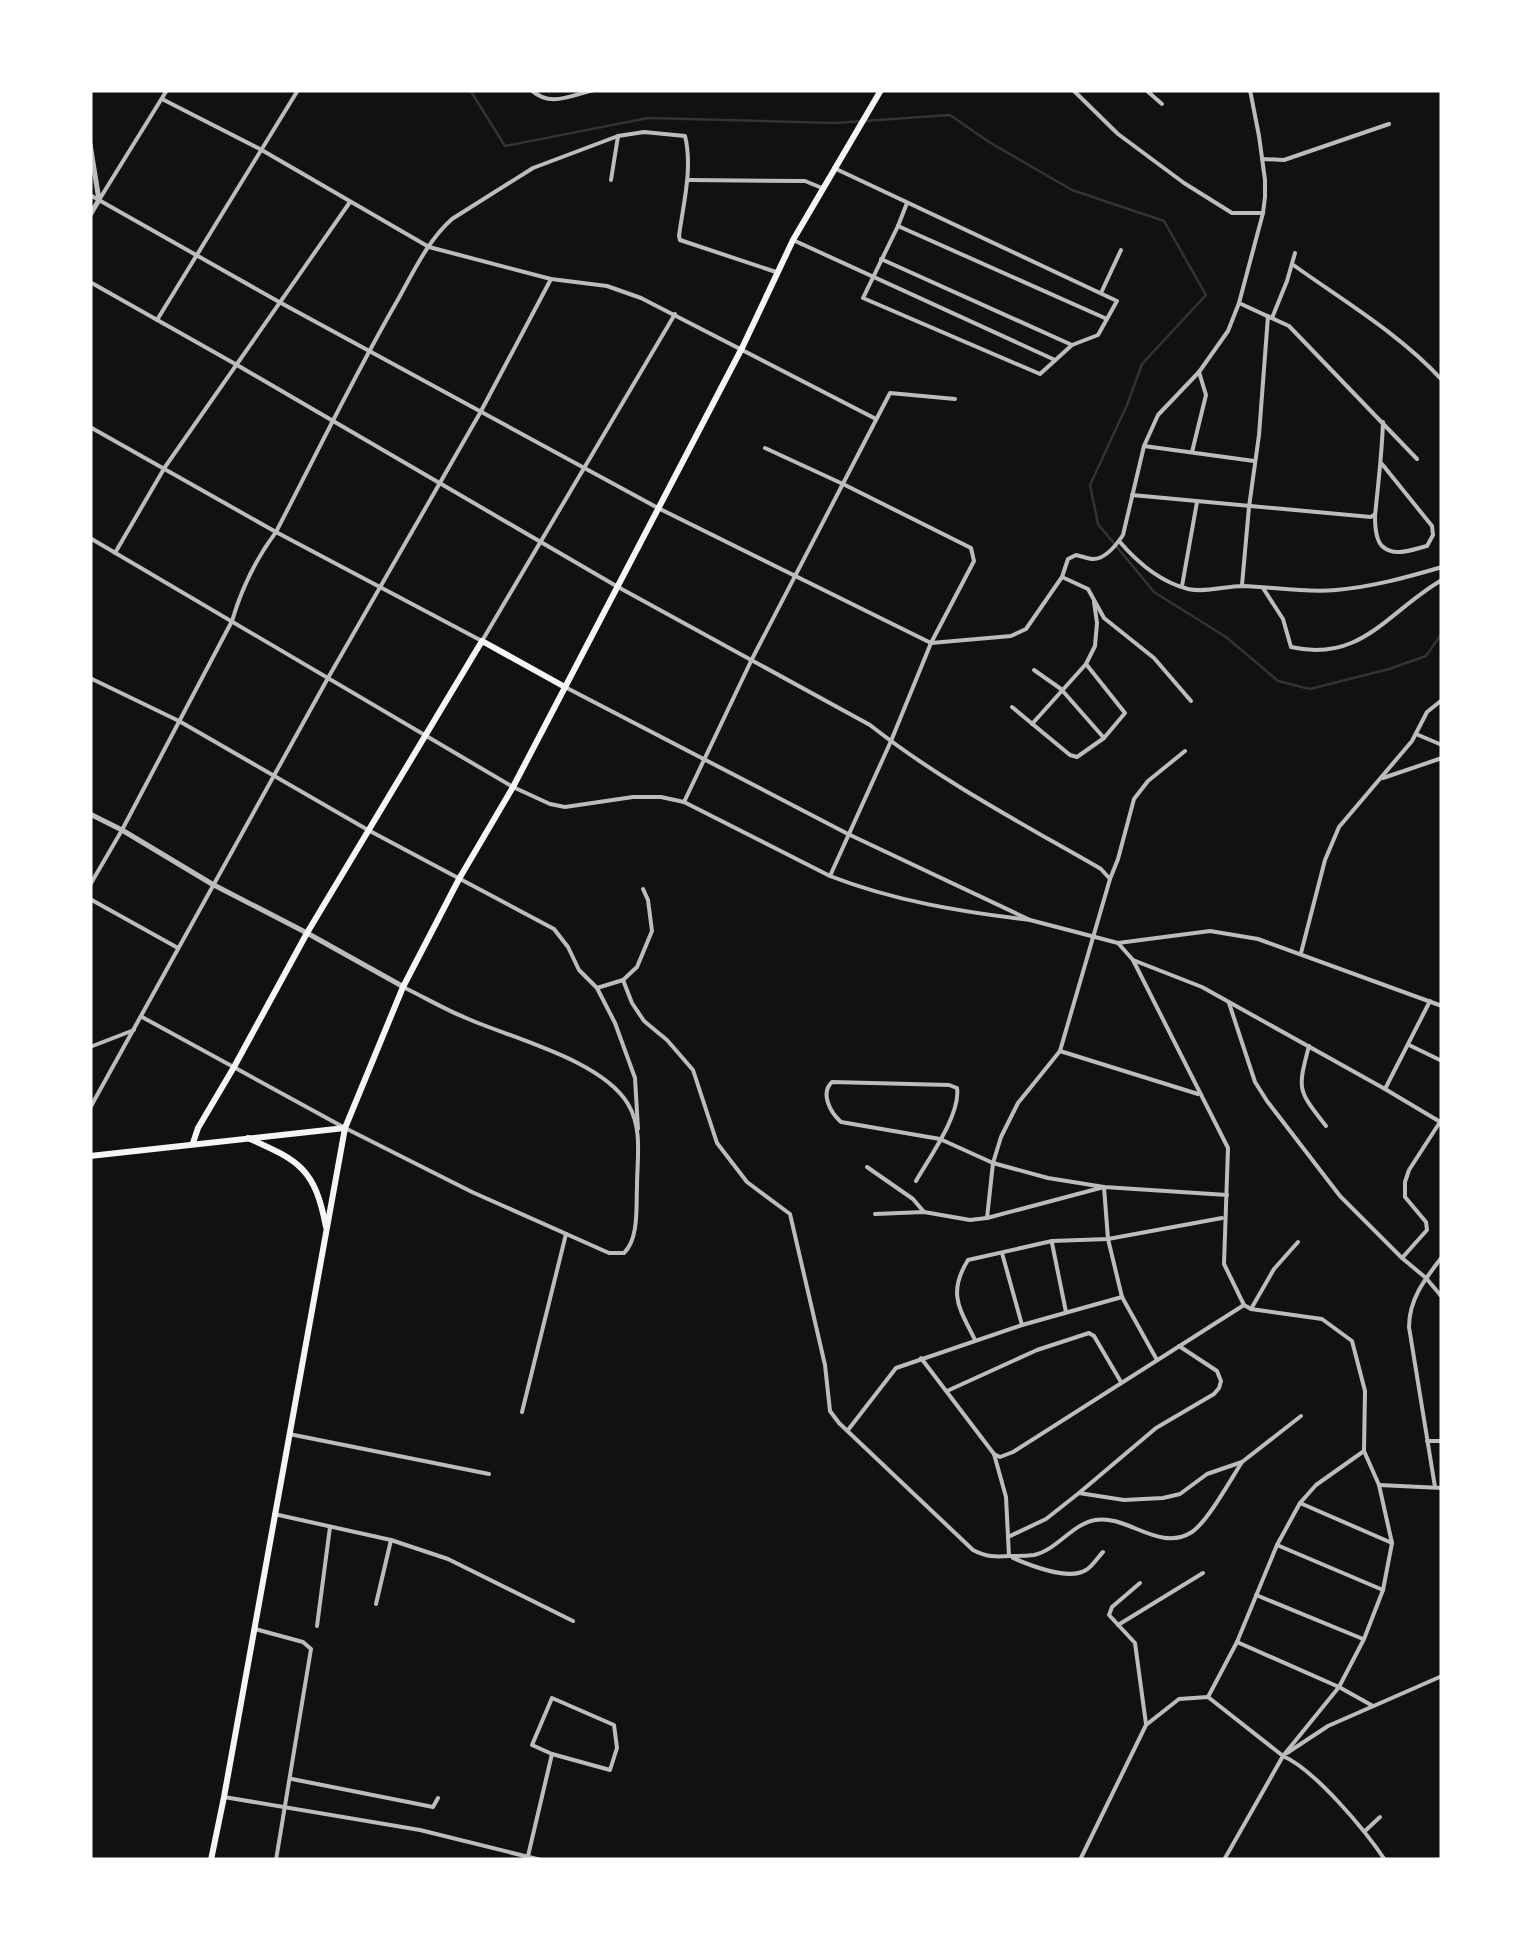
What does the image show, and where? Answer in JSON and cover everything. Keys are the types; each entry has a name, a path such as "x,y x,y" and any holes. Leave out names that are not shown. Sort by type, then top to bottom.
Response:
{"main road":[{"path":"211,1860 345,1128 403,987 459,879 514,787 742,348 793,240 878,91"},
{"path":"194,1143 198,1128 306,932 482,641 565,687"},
{"path":"90,1156 345,1128"},
{"path":"246,1137 284,1155 314,1182 326,1233"}],"street":[{"path":"90,215 167,90"},
{"path":"156,320 298,90"},
{"path":"531,90 539,97 556,101 594,90"},
{"path":"570,90 576,94"},
{"path":"1073,90 1118,134 1184,183 1232,214 1263,213"},
{"path":"1146,90 1162,104"},
{"path":"90,194 480,413 658,508 931,643 1011,636 1026,629 1062,577 1068,559 1076,554 1099,558 1119,541 1144,446 1158,416 1199,372 1228,331 1240,303 1263,213 1265,180 1250,90"},
{"path":"162,99 260,149 429,247 552,279 607,286 674,314 876,419"},
{"path":"1262,159 1284,160 1389,124"},
{"path":"90,884 180,721 232,621 257,558 276,532 369,351 429,247 452,219 533,168 618,136 644,132 685,136 687,180 678,236 684,242 777,272"},
{"path":"611,180 618,136"},
{"path":"90,144 99,200"},
{"path":"834,168 1117,301 1098,334 1072,345 1040,374 863,298 907,204"},
{"path":"687,180 804,181 822,188"},
{"path":"115,553 164,467 350,202"},
{"path":"898,226 1107,319"},
{"path":"793,240 1055,360"},
{"path":"1100,293 1122,250"},
{"path":"1242,586 1270,317 1288,282 1295,253"},
{"path":"881,259 1072,345"},
{"path":"1292,264 1389,334 1442,380"},
{"path":"90,1108 552,279"},
{"path":"90,282 618,587 870,725 967,791 1101,869 1110,879"},
{"path":"1240,303 1289,326 1417,460"},
{"path":"90,427 276,532 482,641 674,314"},
{"path":"1192,452 1206,395 1199,372"},
{"path":"684,802 752,659 890,393 955,399"},
{"path":"1382,464 1432,526 1427,546 1396,552 1383,547 1377,537 1375,514 1383,422"},
{"path":"1144,446 1255,461"},
{"path":"764,448 971,548 974,561 931,643 830,876"},
{"path":"1132,495 1371,517 1375,514"},
{"path":"1182,586 1197,502"},
{"path":"90,538 514,787 550,804 565,807 632,797 684,802 855,885 964,912 1030,920 1118,943 1210,931 1258,939 1442,1004"},
{"path":"1119,541 1137,562 1168,581 1202,590 1242,586 1338,590 1442,567"},
{"path":"1062,577 1088,589 1104,618 1154,658 1191,700"},
{"path":"1263,588 1283,619 1291,647 1339,648 1357,642 1442,580"},
{"path":"1032,724 1086,664 1095,646 1094,598"},
{"path":"1012,707 1077,757 1104,738 1125,712 1086,664"},
{"path":"1034,670 1061,689 1104,738"},
{"path":"90,678 180,721 368,830 554,929 579,970 597,988 635,1078 639,1136 631,1246 624,1253 609,1253 472,1192 142,1017"},
{"path":"565,687 848,834 1030,920"},
{"path":"1301,953 1325,860 1339,827 1402,754 1427,712 1442,700"},
{"path":"1416,734 1442,745"},
{"path":"987,1218 993,1163 1001,1138 1018,1103 1060,1051 1134,799 1160,770 1185,751"},
{"path":"1378,780 1442,758"},
{"path":"90,814 403,987 605,1078 628,1105 639,1136"},
{"path":"597,988 623,980 637,966 652,931 643,889"},
{"path":"90,899 179,949"},
{"path":"1118,943 1133,960 1228,1148 1224,1264 1244,1305 1252,1310 1322,1319 1352,1340 1364,1391 1364,1451 1379,1485 1392,1544 1383,1590 1364,1639 1339,1686 1283,1756 1224,1860"},
{"path":"1133,960 1202,987 1441,1122 1406,1176 1404,1197 1426,1222 1427,1230 1402,1258"},
{"path":"623,980 644,1021 693,1070 717,1143 748,1182 790,1214 825,1365 830,1411 973,1550 985,1557 1035,1555 1086,1522 1098,1519 1119,1521 1158,1537 1190,1534 1242,1462"},
{"path":"1386,1088 1430,1001"},
{"path":"1229,1003 1261,1092 1340,1196 1442,1297"},
{"path":"90,1047 134,1030"},
{"path":"1408,1045 1442,1061"},
{"path":"1309,1046 1300,1078 1302,1094 1326,1126"},
{"path":"1060,1051 1199,1095"},
{"path":"916,1182 940,1139 956,1107 957,1088 832,1082 825,1094 840,1122 940,1139 993,1163 1048,1178 1227,1196"},
{"path":"868,1167 924,1212"},
{"path":"875,1214 924,1212 970,1220 987,1218 1104,1186"},
{"path":"1104,1186 1108,1239 1122,1297 1157,1360"},
{"path":"975,1340 956,1298 959,1275 968,1260 1052,1241 1108,1239 1224,1218"},
{"path":"522,1412 566,1234"},
{"path":"1052,1241 1066,1312"},
{"path":"1252,1310 1274,1269 1298,1242"},
{"path":"1002,1252 1022,1325"},
{"path":"1379,1485 1438,1487 1426,1441 1409,1313 1426,1278 1442,1258"},
{"path":"848,1430 896,1368 1022,1325 1122,1297"},
{"path":"994,1454 1006,1456 1244,1305"},
{"path":"947,1391 1037,1350 1089,1333 1122,1382"},
{"path":"1008,1537 1046,1518 1156,1428 1214,1394 1221,1380 1217,1371 1179,1346"},
{"path":"921,1358 994,1454 1006,1497 1009,1556"},
{"path":"1080,1494 1124,1500 1180,1494 1207,1474 1242,1462 1301,1416"},
{"path":"289,1434 489,1474"},
{"path":"1426,1441 1442,1441"},
{"path":"1208,1698 1237,1642 1277,1544 1300,1503 1316,1484 1364,1451"},
{"path":"1300,1503 1392,1544"},
{"path":"274,1514 391,1540 448,1559 573,1620"},
{"path":"317,1626 330,1526"},
{"path":"376,1604 391,1540"},
{"path":"1277,1544 1383,1590"},
{"path":"1009,1556 1040,1570 1076,1573 1086,1570 1102,1552"},
{"path":"1118,1625 1203,1573"},
{"path":"1140,1583 1109,1616 1134,1643 1146,1725"},
{"path":"1256,1595 1364,1639"},
{"path":"253,1629 304,1642 311,1648 276,1860"},
{"path":"1237,1642 1339,1686 1373,1706"},
{"path":"1283,1756 1328,1726 1442,1676"},
{"path":"552,1698 614,1725 617,1748 610,1770 552,1754 532,1745 552,1698"},
{"path":"1080,1860 1146,1725 1179,1699 1208,1698 1317,1782 1366,1831 1384,1860"},
{"path":"528,1856 552,1754"},
{"path":"291,1778 433,1808 438,1798"},
{"path":"224,1797 420,1830 541,1860"},
{"path":"1366,1831 1380,1817"},
{"path":"503,1860 505,1850"}],"waterway":[{"path":"470,90 505,146 648,118 835,123 950,115 1072,190 1164,221 1206,295 1142,364 1090,485 1098,524 1154,592 1226,637 1278,681 1310,689 1389,669 1426,656 1442,633"}]}
